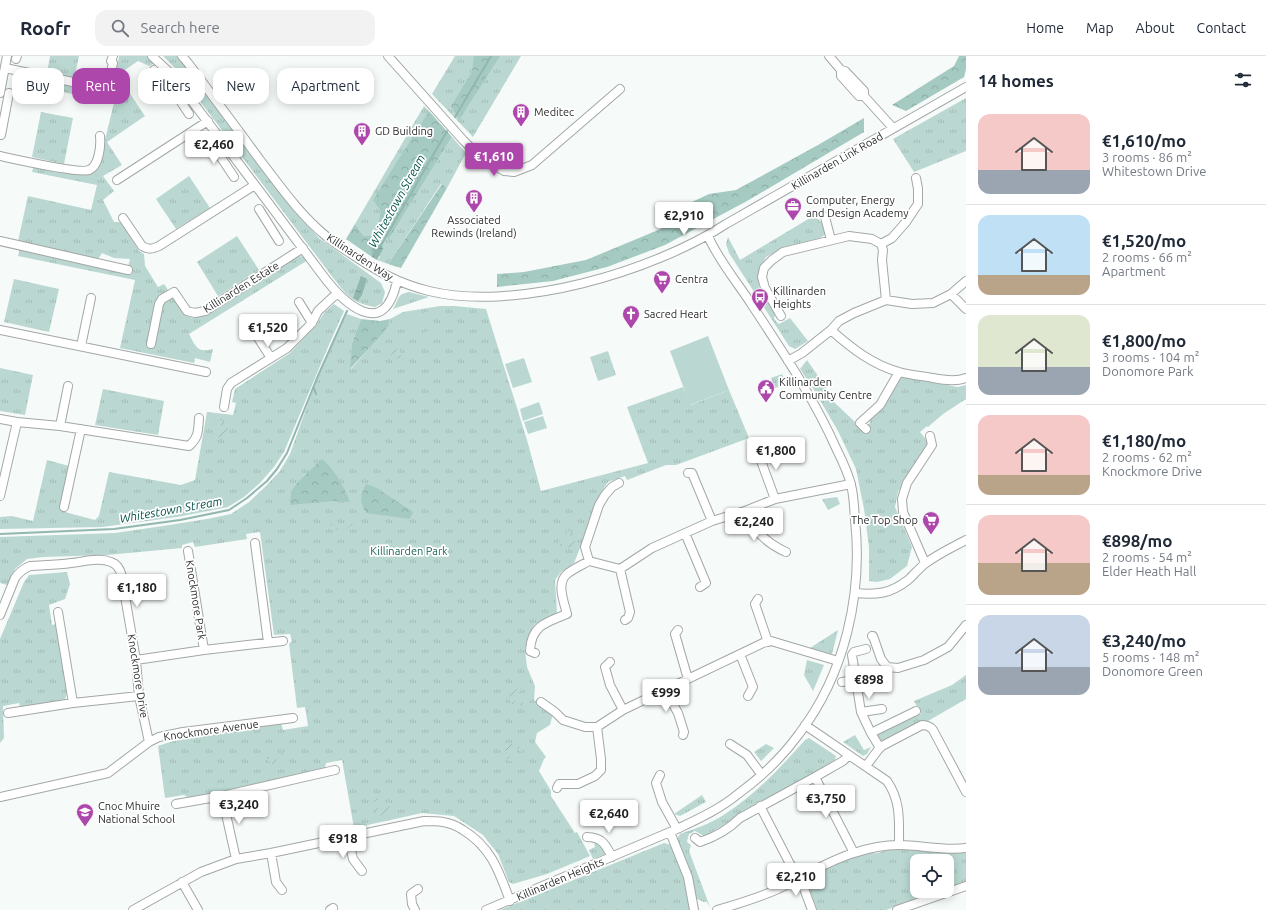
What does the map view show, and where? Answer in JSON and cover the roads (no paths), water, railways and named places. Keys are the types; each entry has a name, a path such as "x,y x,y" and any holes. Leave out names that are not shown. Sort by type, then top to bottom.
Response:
{"street":[{"path":"0,93 7,56"},
{"path":"5,68 97,87 108,81 113,63 113,56"},
{"path":"152,56 165,68"},
{"name":"Killinarden Way","path":"182,56 294,204 310,221 326,236 343,248 380,273 397,281 429,291 451,295 498,297 541,292 618,273 669,254 708,236"},
{"path":"388,56 481,158 504,171 514,172 532,165 620,89"},
{"path":"829,56 841,70 841,76 859,96 864,96 893,128"},
{"name":"Killinarden Link Road","path":"708,236 726,224 966,87"},
{"path":"1,135 3,112 9,93"},
{"path":"182,104 189,114"},
{"path":"195,104 338,294 346,301 365,312 372,314 378,313 392,300 397,281"},
{"path":"118,180 208,122"},
{"path":"0,156 63,168 84,171 90,170 96,164 101,143 100,136"},
{"path":"210,142 234,177"},
{"path":"219,155 228,149"},
{"path":"881,244 892,238 906,222 918,204 916,178"},
{"path":"123,218 142,246 147,249 152,249 255,185"},
{"path":"259,209 279,240"},
{"path":"266,219 276,212"},
{"path":"825,217 831,240"},
{"name":"Killinarden Heights","path":"486,910 673,831 703,817 738,795 786,750 805,726 826,689 845,644 855,593 857,542 851,484 815,404 751,304 722,262 708,236"},
{"path":"781,316 765,288 762,277 764,268 783,252 850,236 872,239 881,244 883,250 882,260 886,300"},
{"path":"0,242 128,270"},
{"name":"Killinarden Estate","path":"151,344 159,304 162,299 174,292 187,311 195,314 205,311 303,248"},
{"path":"788,361 802,353 832,330 839,321 854,313 886,300 912,304 933,303 952,294 966,281"},
{"path":"224,407 228,389 231,384 287,348 312,322 318,311 338,294"},
{"path":"952,294 966,309"},
{"path":"81,346 91,298"},
{"path":"299,302 312,322"},
{"path":"0,330 206,372"},
{"path":"832,330 851,348 872,362 899,372 948,380 966,378"},
{"path":"255,334 271,358"},
{"path":"866,429 860,423 880,405 899,372"},
{"path":"60,426 68,386"},
{"path":"0,419 81,429 188,446 195,441 198,432 199,418"},
{"path":"0,496 17,422"},
{"path":"64,507 81,429"},
{"path":"925,563 903,512 902,499 907,483 932,445 930,436"},
{"path":"757,450 775,499"},
{"path":"688,473 692,473 712,521"},
{"path":"589,561 585,547 599,505 612,487 619,484"},
{"path":"536,653 530,651 530,641 537,629 551,620 567,614 562,580 566,574 589,561 620,569 652,548 712,521 746,511 775,499 851,484"},
{"path":"746,511 750,523 756,531 780,550 786,552"},
{"path":"685,533 706,583 700,587"},
{"path":"855,593 881,593 893,590 908,580 925,563 966,540"},
{"path":"255,543 268,642"},
{"name":"Knockmore Park","path":"188,551 204,650"},
{"name":"Knockmore Drive","path":"0,615 15,578 24,568 30,566 100,560 110,561 118,567 121,573 136,660 139,696 149,742"},
{"path":"620,569 630,612 628,618 625,620"},
{"path":"758,599 755,604 768,642"},
{"path":"58,612 73,703"},
{"path":"872,636 881,658 887,667 898,668 924,660 948,647 966,625"},
{"path":"678,630 675,634 688,679"},
{"name":"Knockmore Park","path":"136,660 204,650 283,641"},
{"path":"541,702 563,720 585,727 597,727 623,710 740,654 771,641 838,662"},
{"path":"866,649 854,652 852,654 861,712 870,733 880,748"},
{"path":"740,654 753,687 748,696"},
{"path":"610,662 605,667 610,685 623,710"},
{"path":"842,682 856,680"},
{"path":"665,690 678,713 684,732 683,735"},
{"path":"8,713 73,703 139,696"},
{"path":"861,712 882,709"},
{"path":"870,733 916,711"},
{"name":"Knockmore Avenue","path":"0,797 108,773 149,742 159,737 183,732 293,718"},
{"path":"866,766 880,748 922,725 927,725 933,730 963,780 966,792"},
{"path":"805,726 849,754 887,781 892,788 897,803 899,845"},
{"path":"557,788 559,784 578,784 595,776 601,770 597,727"},
{"path":"730,744 747,755 761,774"},
{"path":"695,838 700,842 707,840 732,827 740,818 815,777 843,760 849,754"},
{"path":"176,804 222,796 335,770"},
{"path":"660,776 656,783 688,877 694,910"},
{"path":"815,777 854,853"},
{"path":"222,796 236,859"},
{"path":"760,806 790,864 800,878 812,910"},
{"path":"133,910 200,872 236,859 424,821 443,822 456,826 471,835 484,846 494,862 510,901"},
{"path":"348,837 353,859 362,871"},
{"name":"Killinarden Heights","path":"587,837 593,837 606,845 612,857"},
{"path":"718,910 745,906 827,864 854,853 877,847 899,845 954,849 966,848"},
{"path":"270,853 276,882 282,890"},
{"path":"182,882 198,910"},
{"path":"897,910 966,886"},
{"path":"415,910 412,904 411,894 418,889"}],"water":[{"path":"379,245 382,246 383,249 377,260 372,257 372,255 375,248"},
{"path":"361,276 367,279 362,295 358,301 353,298"}],"waterway":[{"name":"Whitestown Stream","path":"455,117 491,56"},
{"name":"Whitestown Stream","path":"380,247 447,131"},
{"name":"Whitestown Stream","path":"0,534 114,529 180,520 229,510 247,498 267,481 287,453 317,378 347,311"},
{"name":"Whitestown Stream","path":"314,388 316,394"}],"place":[{"name":"Meditec","path":"521,127"},
{"name":"GD Building","path":"362,146"},
{"name":"Associated Rewinds (Ireland)","path":"474,213"},
{"name":"Computer, Energy and Design Academy","path":"793,221"},
{"name":"Centra","path":"662,294"},
{"name":"Killinarden Heights","path":"760,312"},
{"name":"Sacred Heart","path":"631,329"},
{"name":"Killinarden Community Centre","path":"766,403"},
{"name":"The Top Shop","path":"931,535"},
{"name":"Cnoc Mhuire National School","path":"85,827"}],"park label":[{"name":"Killinarden Park","path":"409,551"}]}
